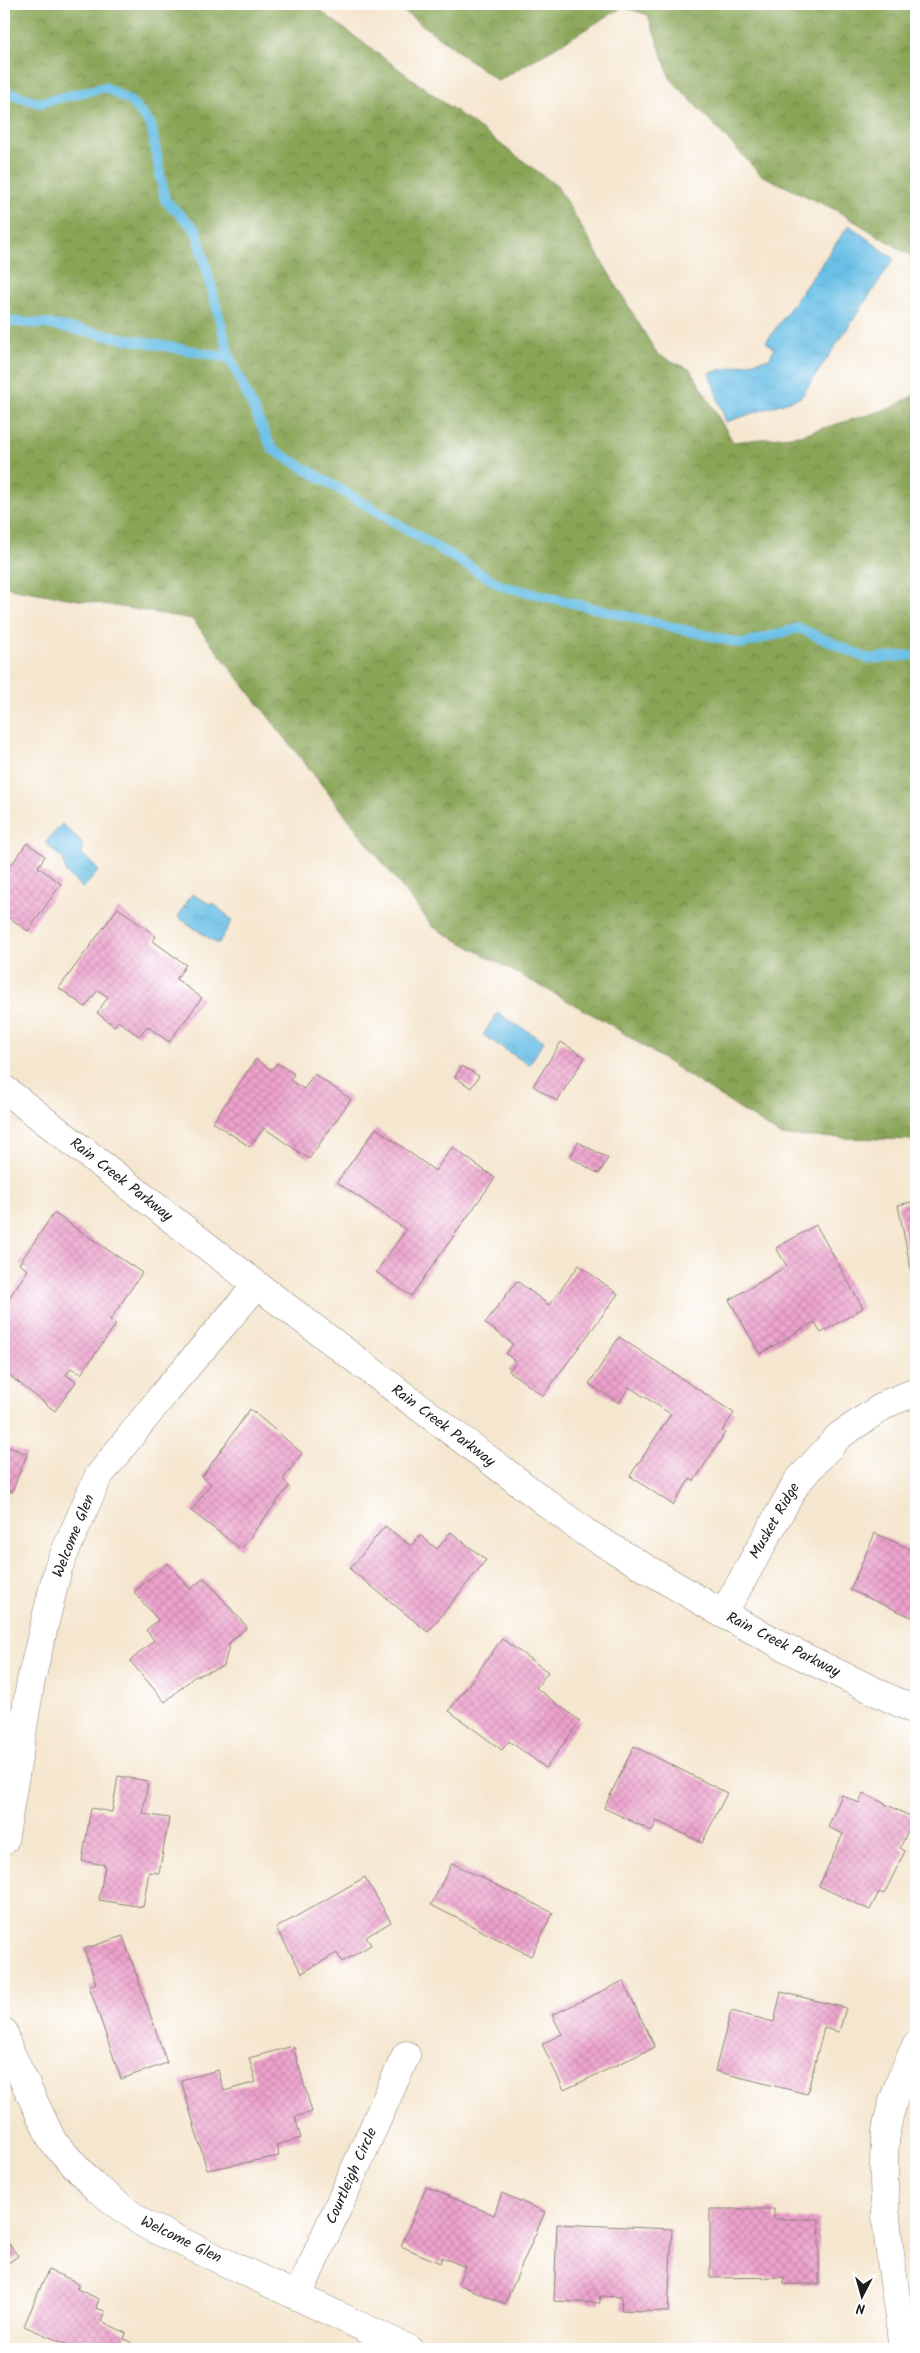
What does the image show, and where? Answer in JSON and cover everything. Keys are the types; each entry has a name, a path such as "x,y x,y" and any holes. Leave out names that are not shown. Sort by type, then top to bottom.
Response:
{"street":[{"name":"Rain Creek Parkway","path":"4,1089 257,1285 584,1532 722,1614 802,1656 916,1711"},
{"name":"Welcome Glen","path":"4,1841 31,1680 58,1568 98,1477 166,1391 257,1285"},
{"name":"Musket Ridge","path":"722,1614 797,1482 839,1436 888,1404 916,1392"},
{"name":"Welcome Glen","path":"4,2032 6,2045 53,2142 96,2188 144,2224 409,2349"},
{"path":"903,2349 884,2193 886,2131 901,2078 916,2045"},
{"name":"Courtleigh Circle","path":"298,2296 406,2055"}],"green space":[{"path":"4,4 311,4 557,186 657,354 691,370 733,442 800,435 891,408 916,394 916,1140 781,1136 608,1023 433,927 192,619 14,589 4,584"},
{"path":"394,4 916,4 916,292 910,255 834,209 761,175 670,78 648,15 623,7 498,81"}],"water":[{"path":"849,225 894,259 801,397 726,422 709,373 770,358 774,349 766,342"},
{"path":"62,824 82,842 82,854 99,871 83,888 66,873 63,859 45,843"},
{"path":"192,894 210,904 213,903 232,920 219,943 216,943 178,917"},
{"path":"497,1013 544,1041 529,1065 483,1035"}],"building":[{"path":"27,843 45,856 38,867 61,884 28,931 4,914 4,858 12,864"},
{"path":"118,908 156,936 153,941 186,965 176,979 202,998 169,1042 147,1026 139,1036 118,1021 114,1026 97,1013 108,997 98,990 85,1007 59,988"},
{"path":"561,1042 585,1057 557,1101 533,1086"},
{"path":"256,1059 271,1070 277,1063 294,1074 290,1080 304,1089 314,1074 351,1099 309,1159 264,1128 250,1147 213,1122"},
{"path":"462,1066 479,1076 471,1088 455,1077"},
{"path":"376,1128 435,1171 452,1147 495,1178 411,1296 376,1272 406,1230 337,1182"},
{"path":"578,1142 608,1158 599,1174 570,1157"},
{"path":"916,1201 916,1290 915,1290 898,1205"},
{"path":"54,1213 142,1273 110,1320 116,1324 81,1374 71,1368 66,1375 76,1382 55,1411 4,1371 4,1305 28,1270 19,1264"},
{"path":"816,1225 863,1308 821,1333 814,1322 760,1354 729,1300 787,1266 776,1248"},
{"path":"579,1265 618,1294 543,1396 509,1371 516,1362 506,1354 513,1344 485,1323 517,1281 549,1305"},
{"path":"619,1337 734,1413 722,1431 725,1433 694,1481 690,1479 673,1505 630,1476 671,1414 629,1387 619,1403 589,1384"},
{"path":"250,1409 302,1453 283,1479 289,1486 241,1549 191,1511 211,1484 202,1477"},
{"path":"4,1445 27,1454 12,1492 4,1489"},
{"path":"385,1526 411,1546 420,1535 437,1549 451,1532 486,1560 428,1632 350,1569"},
{"path":"875,1533 914,1551 916,1547 916,1619 850,1590"},
{"path":"168,1563 190,1589 204,1578 247,1627 230,1642 224,1666 194,1677 165,1702 130,1661 154,1640 146,1630 158,1620 134,1592"},
{"path":"502,1639 548,1672 536,1688 580,1721 546,1768 509,1741 502,1750 449,1711"},
{"path":"634,1746 727,1793 702,1843 657,1821 652,1831 604,1808"},
{"path":"118,1776 148,1781 143,1814 169,1818 159,1873 149,1872 143,1907 99,1900 105,1865 82,1861 91,1808 112,1812"},
{"path":"863,1793 914,1818 900,1848 905,1851 884,1894 879,1892 870,1910 819,1886 843,1834 828,1827 842,1795 859,1803"},
{"path":"452,1863 553,1913 531,1956 431,1905"},
{"path":"365,1877 391,1922 366,1937 371,1945 342,1962 337,1953 302,1973 276,1928"},
{"path":"123,1936 167,2063 121,2079 89,1986 96,1983 84,1949"},
{"path":"623,1981 655,2047 564,2090 542,2044 562,2034 552,2015"},
{"path":"781,1992 846,2008 839,2032 824,2028 807,2094 715,2071 731,2011 774,2022"},
{"path":"293,2046 312,2112 295,2117 301,2138 276,2145 279,2156 207,2170 181,2080 218,2070 224,2091 256,2082 249,2058"},
{"path":"426,2187 494,2215 502,2193 545,2212 505,2304 458,2284 465,2267 442,2257 440,2263 401,2246"},
{"path":"710,2209 774,2209 774,2219 819,2219 819,2284 784,2284 784,2277 710,2278"},
{"path":"557,2224 672,2229 668,2312 621,2310 622,2297 600,2296 600,2303 554,2301"},
{"path":"4,2237 18,2256 4,2266"},
{"path":"48,2270 79,2283 77,2289 99,2299 96,2308 105,2311 101,2321 126,2333 124,2339 132,2343 129,2349 77,2349 24,2326"}],"waterway":[{"path":"4,91 39,103 105,87 131,102 151,125 165,200 196,230 230,358 272,449 502,586 743,644 799,628 868,659 916,655"},
{"path":"4,321 46,324 230,358"}]}
